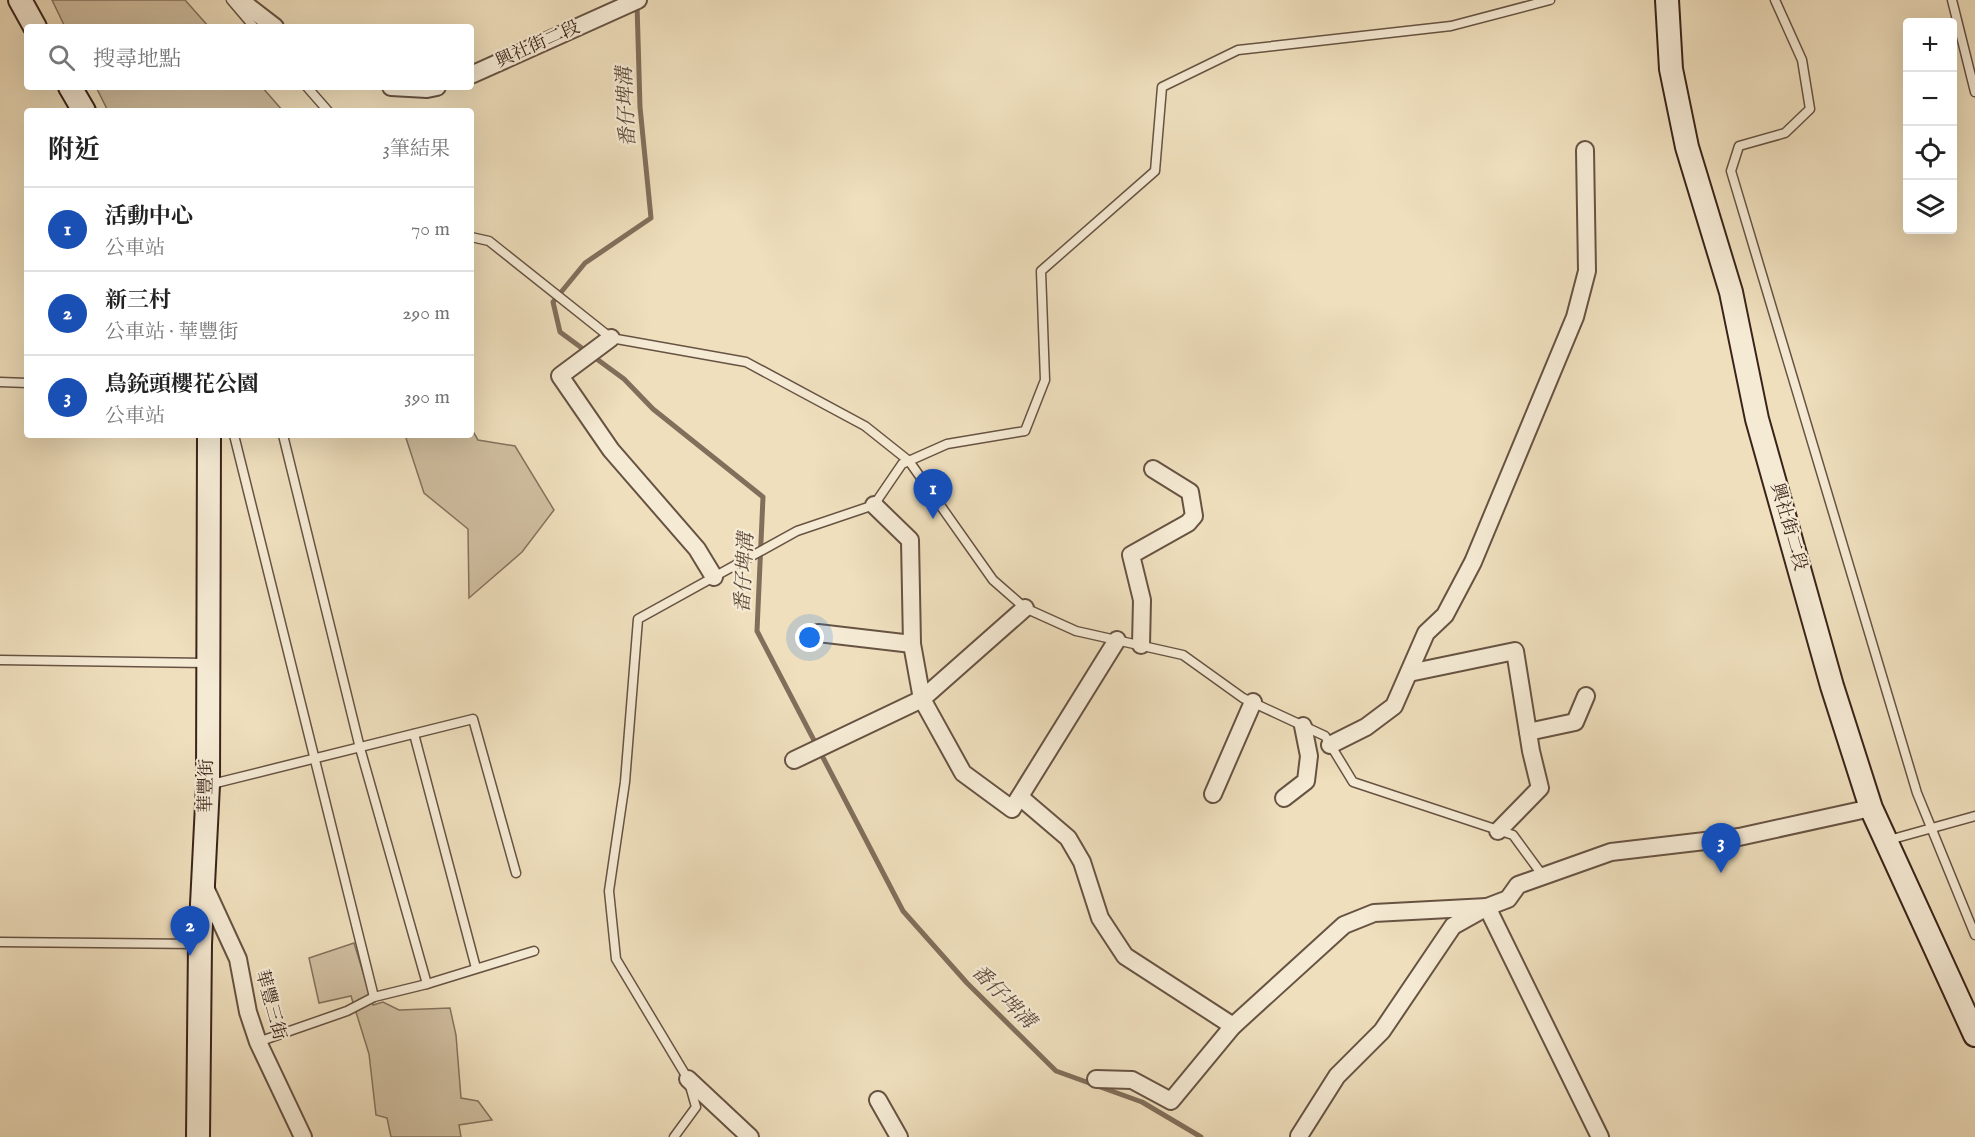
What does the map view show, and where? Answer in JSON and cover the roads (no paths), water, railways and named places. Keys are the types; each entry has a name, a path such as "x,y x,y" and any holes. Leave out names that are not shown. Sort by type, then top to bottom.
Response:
{"street":[{"path":"20,0 33,24"},
{"path":"240,0 271,24"},
{"name":"興社街二段","path":"474,74 638,0"},
{"name":"興社街二段","path":"1667,0 1671,69 1687,147 1731,292 1764,441 1832,686 1871,808 1975,1035"},
{"path":"72,90 82,108"},
{"path":"1330,745 1366,727 1394,706 1426,633 1445,615 1473,562 1575,317 1587,270 1585,150"},
{"path":"611,338 560,376 611,450 697,549 714,577"},
{"name":"華豐街","path":"198,1137 200,944 208,785 206,663 209,438"},
{"path":"1141,645 1142,600 1131,555 1188,523 1194,516 1190,492 1153,469"},
{"path":"874,505 910,540 912,644 921,699 963,773 1012,809 1116,640"},
{"path":"794,760 921,699 1025,608"},
{"path":"818,633 912,644"},
{"path":"1409,673 1515,651 1540,788 1498,831"},
{"path":"1528,732 1575,722 1586,696"},
{"path":"1213,794 1253,702"},
{"path":"1284,798 1306,781 1309,756 1303,726"},
{"path":"1020,797 1068,838 1082,862 1100,918 1125,956 1233,1026"},
{"path":"1299,1136 1337,1076 1382,1031 1454,926 1487,907 1508,899 1518,885 1611,852 1738,837 1871,808"},
{"name":"華豐三街","path":"202,882 238,959 248,1011 258,1042 303,1137"},
{"path":"1096,1079 1132,1080 1171,1101 1233,1026 1344,925 1374,913 1487,907"},
{"path":"1487,907 1600,1137"},
{"path":"688,1079 750,1137"},
{"path":"878,1100 899,1137"}],"lane":[{"path":"231,0 251,24"},
{"path":"674,1137 696,1107 688,1079 616,959 609,891 625,782 638,619 797,531 874,505 902,464 947,444 1025,431 1045,380 1041,271 1155,171 1162,87 1238,50 1451,26 1550,0"},
{"path":"1775,0 1802,60 1810,109 1785,133 1740,146 1731,171 1930,829 1975,934"},
{"path":"1952,0 1975,92"},
{"path":"310,90 324,108"},
{"path":"474,238 489,241 611,338 746,362 865,426 909,461 993,580 1025,608 1076,631 1183,655 1253,702 1325,736 1353,782 1513,835 1544,876"},
{"path":"0,382 24,383"},
{"path":"235,438 374,997"},
{"path":"284,438 360,748 427,984"},
{"path":"0,660 206,663"},
{"path":"208,785 473,719 516,873"},
{"path":"414,734 476,968"},
{"path":"1886,841 1975,816"},
{"path":"0,942 200,944"},
{"path":"258,1042 347,1011 374,997 427,984 534,951"}],"waterway":[{"name":"番仔埤溝","path":"637,4 640,107 651,218 585,263 553,302 560,332 624,379 653,409 763,497 757,631 903,911 967,983 1056,1071 1142,1102 1201,1137"}],"place":[{"name":"活動中心","path":"933,519"},
{"name":"鳥銃頭櫻花公園","path":"1721,873"},
{"name":"新三村","path":"190,956"}]}
